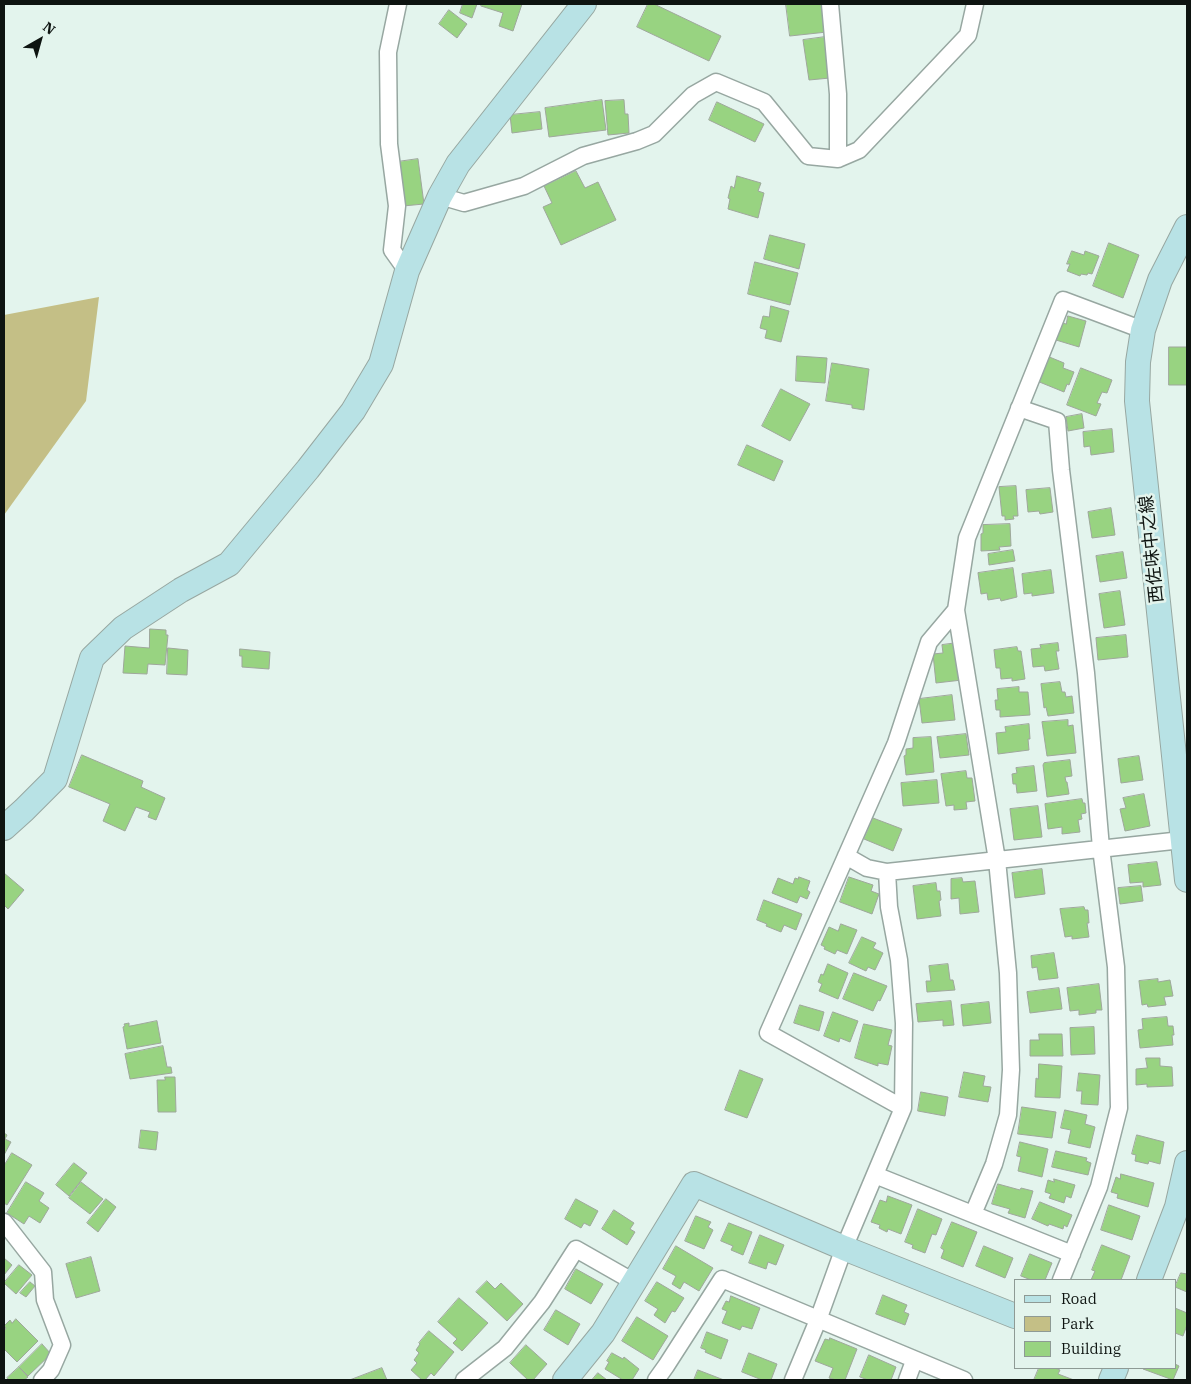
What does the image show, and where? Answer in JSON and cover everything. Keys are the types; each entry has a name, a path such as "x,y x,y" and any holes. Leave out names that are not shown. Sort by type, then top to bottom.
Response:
{"street":[{"path":"398,4 388,52 389,144 397,206 392,250 407,271"},
{"path":"4,828 56,779 92,658 123,628 181,590 229,564 308,469 353,411 380,364 407,271 440,196 458,164 584,4"},
{"path":"830,4 838,94 838,160"},
{"path":"440,196 464,203 490,196 524,186 583,156 637,141 654,134 692,95 716,82 764,102 808,156 838,160 859,150 968,35 975,4"},
{"name":"西佐味中之線","path":"1187,227 1160,280 1143,330 1138,362 1137,401 1187,880"},
{"path":"973,1214 994,1164 1008,1116 1010,1070 1008,973 997,860 956,610 966,538 1063,300 1094,310 1143,330"},
{"path":"1019,408 1057,421 1060,470 1086,673 1101,848 1116,967 1119,1108 1099,1188 1062,1279"},
{"path":"903,1108 768,1033 896,743 929,642 956,610"},
{"path":"846,856 867,868 887,872 1182,840"},
{"path":"793,1380 818,1320 844,1248 903,1108 904,1023 899,960 889,907 887,872"},
{"path":"1149,1279 1182,1209 1187,1164"},
{"path":"875,1175 1072,1254"},
{"path":"565,1380 603,1333 694,1184 844,1248 1014,1316"},
{"path":"4,1222 43,1272 46,1300 62,1345 51,1370 42,1380"},
{"path":"464,1380 505,1348 542,1302 576,1249 634,1282"},
{"path":"656,1380 722,1279 914,1361 964,1380"},
{"path":"907,1380 914,1361"}],"green space":[{"path":"99,297 86,401 4,515 4,315"}],"building":[{"path":"463,4 477,4 472,18 460,13"},
{"path":"482,4 522,4 513,31 499,26 503,13 481,6"},
{"path":"648,4 654,4 721,36 709,61 637,27"},
{"path":"786,4 823,4 827,32 790,36"},
{"path":"449,10 467,24 457,38 439,24"},
{"path":"825,37 830,78 809,80 803,40"},
{"path":"602,100 606,130 549,137 545,108"},
{"path":"624,100 625,114 628,114 629,133 608,135 605,101"},
{"path":"717,102 764,124 755,142 709,120"},
{"path":"540,112 542,129 512,133 510,115"},
{"path":"418,159 424,204 403,206 397,162"},
{"path":"576,171 585,188 598,182 616,220 561,245 543,207 552,203 544,186"},
{"path":"737,176 761,183 758,191 764,193 758,218 728,209 731,186 734,188"},
{"path":"770,235 805,244 799,269 764,259"},
{"path":"1109,243 1139,255 1123,298 1093,286"},
{"path":"1072,251 1084,255 1085,251 1099,256 1092,274 1081,274 1080,276 1067,271 1070,264 1067,264"},
{"path":"755,262 798,273 790,305 748,294"},
{"path":"771,306 789,311 781,342 765,338 767,330 760,328 763,316 769,317"},
{"path":"1068,316 1086,321 1079,347 1056,340 1061,322 1066,324"},
{"path":"1169,347 1187,347 1187,385 1169,385"},
{"path":"797,356 827,358 825,383 796,381"},
{"path":"1047,356 1064,363 1063,368 1074,372 1064,392 1037,381"},
{"path":"832,363 869,369 864,410 852,408 852,405 826,401"},
{"path":"1081,368 1112,380 1107,393 1102,392 1097,403 1101,404 1096,416 1067,405"},
{"path":"781,389 810,404 790,441 762,426"},
{"path":"1082,414 1084,428 1068,431 1066,417"},
{"path":"1112,429 1114,452 1091,455 1090,446 1084,447 1083,432"},
{"path":"747,445 783,461 774,481 738,465"},
{"path":"1016,486 1018,516 1013,516 1014,519 1005,520 1005,516 1002,516 999,487"},
{"path":"1050,488 1053,512 1040,514 1039,511 1028,512 1026,490"},
{"path":"1111,508 1115,535 1092,538 1088,512"},
{"path":"1010,524 1011,546 999,547 1000,550 981,551 983,525"},
{"path":"1013,550 1015,561 989,565 988,554"},
{"path":"1123,552 1127,578 1100,582 1096,556"},
{"path":"1013,568 1017,597 1001,601 1000,598 988,600 987,593 981,594 978,573"},
{"path":"1051,570 1054,593 1032,596 1032,593 1024,594 1022,574"},
{"path":"1120,591 1125,625 1104,628 1099,594"},
{"path":"150,629 166,630 166,635 168,635 165,665 148,664 147,674 123,673 125,646 149,648"},
{"path":"1126,635 1128,657 1098,660 1096,638"},
{"path":"957,643 962,680 936,683 933,654 943,653 942,645"},
{"path":"1058,643 1059,651 1056,651 1059,669 1045,671 1044,666 1033,667 1031,649 1041,648 1040,645"},
{"path":"1017,647 1018,651 1021,651 1025,679 1012,681 1012,678 1001,679 1000,668 996,668 994,650"},
{"path":"168,648 188,650 187,675 167,674"},
{"path":"240,649 270,652 269,669 242,667"},
{"path":"1060,682 1062,692 1065,692 1066,697 1072,696 1074,713 1048,716 1046,707 1044,708 1041,684"},
{"path":"1019,687 1019,692 1028,692 1030,715 1000,717 1000,710 996,710 995,700 998,700 997,689"},
{"path":"952,695 955,720 922,723 919,699"},
{"path":"1068,720 1068,726 1073,725 1076,753 1047,756 1042,722"},
{"path":"1029,724 1029,750 998,754 996,733 1006,732 1005,727"},
{"path":"966,734 969,755 940,758 937,737"},
{"path":"931,737 934,772 906,775 904,756 906,755 906,749 913,748 913,738"},
{"path":"82,755 143,781 141,787 165,798 156,820 148,817 150,812 136,807 125,831 103,821 110,804 69,787"},
{"path":"1139,756 1143,780 1121,783 1118,759"},
{"path":"1070,760 1072,776 1065,777 1069,794 1047,797 1044,763"},
{"path":"1034,766 1037,791 1017,793 1016,784 1013,784 1012,774 1017,773 1016,768"},
{"path":"966,771 967,778 972,778 975,801 966,802 967,809 954,810 954,805 946,806 941,774"},
{"path":"937,780 939,803 903,806 901,783"},
{"path":"1144,794 1150,826 1125,831 1120,809 1126,808 1123,798"},
{"path":"1082,799 1083,803 1085,803 1086,813 1081,814 1082,819 1078,820 1080,832 1062,834 1062,827 1048,829 1045,804"},
{"path":"1038,806 1042,837 1014,840 1010,809"},
{"path":"873,818 902,829 893,851 864,839"},
{"path":"1157,862 1161,885 1143,887 1143,882 1130,883 1128,865"},
{"path":"1042,869 1045,894 1015,898 1012,873"},
{"path":"4,873 24,890 8,909 4,905"},
{"path":"799,877 810,881 807,890 810,892 807,899 800,896 797,903 772,893 778,878 793,884 795,878 798,879"},
{"path":"849,877 873,885 871,891 879,894 872,914 840,902"},
{"path":"962,878 963,882 975,881 979,912 960,914 959,898 951,899 951,879"},
{"path":"936,883 937,891 940,891 941,916 917,919 913,886"},
{"path":"1141,886 1143,901 1120,904 1118,888"},
{"path":"764,900 802,914 796,930 784,925 781,932 757,920"},
{"path":"1084,907 1085,910 1088,910 1089,937 1072,939 1072,936 1065,937 1060,909"},
{"path":"841,924 857,930 847,954 837,950 835,954 824,949 825,947 821,945 829,927 838,931"},
{"path":"862,937 876,943 873,948 883,953 875,970 868,967 866,971 849,963"},
{"path":"1054,953 1058,978 1039,980 1037,967 1032,968 1031,956"},
{"path":"828,964 848,973 838,999 819,991 822,984 818,982"},
{"path":"948,964 950,980 953,980 955,990 927,992 926,981 931,981 929,966"},
{"path":"854,973 887,986 873,1011 843,999"},
{"path":"1158,979 1158,982 1170,980 1173,996 1164,997 1166,1005 1148,1007 1147,1004 1142,1005 1139,981"},
{"path":"1099,984 1102,1010 1096,1010 1096,1013 1079,1015 1079,1010 1070,1011 1067,988"},
{"path":"1059,988 1062,1009 1030,1013 1027,992"},
{"path":"951,1001 954,1025 943,1026 943,1020 918,1022 916,1004"},
{"path":"989,1002 991,1023 963,1026 961,1005"},
{"path":"800,1005 824,1012 819,1031 794,1023"},
{"path":"833,1012 858,1021 850,1042 840,1038 839,1042 824,1036"},
{"path":"1167,1017 1168,1026 1173,1026 1173,1045 1140,1048 1138,1030 1143,1029 1142,1019"},
{"path":"157,1021 161,1043 127,1049 124,1024 129,1023 129,1026"},
{"path":"864,1024 892,1030 888,1045 892,1046 888,1065 878,1063 878,1066 855,1058"},
{"path":"1094,1027 1095,1054 1071,1055 1070,1028"},
{"path":"1039,1034 1062,1034 1063,1056 1030,1056 1030,1040 1039,1040"},
{"path":"163,1046 167,1067 171,1067 172,1073 130,1079 125,1054"},
{"path":"1146,1058 1160,1058 1160,1066 1172,1067 1173,1086 1147,1087 1147,1084 1136,1085 1136,1069 1147,1068"},
{"path":"1039,1064 1062,1066 1060,1098 1035,1097"},
{"path":"740,1070 763,1079 747,1118 725,1110"},
{"path":"964,1072 985,1076 983,1086 991,1087 988,1102 959,1097"},
{"path":"1079,1073 1100,1075 1098,1105 1081,1104 1082,1091 1077,1091"},
{"path":"165,1077 175,1077 176,1112 158,1112 157,1080 165,1080"},
{"path":"921,1092 948,1097 945,1116 918,1111"},
{"path":"1022,1107 1056,1112 1052,1138 1018,1134"},
{"path":"1065,1110 1087,1115 1085,1124 1095,1127 1090,1148 1068,1143 1071,1130 1061,1128"},
{"path":"141,1130 158,1132 156,1150 139,1148"},
{"path":"4,1133 7,1135 5,1139 11,1142 4,1155"},
{"path":"1137,1135 1164,1142 1160,1164 1149,1161 1148,1164 1135,1161 1136,1155 1132,1154"},
{"path":"1020,1142 1048,1149 1042,1177 1018,1171 1021,1157 1017,1156"},
{"path":"1056,1151 1087,1158 1086,1161 1091,1163 1088,1175 1052,1167"},
{"path":"12,1153 32,1165 7,1205 4,1203 4,1166"},
{"path":"74,1163 87,1173 69,1196 56,1185"},
{"path":"1121,1174 1154,1183 1148,1207 1117,1198 1118,1194 1111,1192 1116,1177 1120,1179"},
{"path":"1054,1179 1075,1185 1071,1198 1066,1196 1064,1203 1049,1198 1051,1194 1045,1192 1048,1180 1054,1182"},
{"path":"26,1182 44,1193 39,1201 49,1208 40,1223 29,1216 24,1224 7,1213"},
{"path":"81,1182 103,1199 90,1214 69,1198"},
{"path":"998,1184 1020,1190 1021,1188 1033,1191 1025,1218 1008,1213 1010,1209 992,1204"},
{"path":"888,1196 912,1205 901,1234 888,1229 887,1232 879,1228 880,1225 871,1222 880,1200 886,1202"},
{"path":"106,1199 116,1207 98,1232 87,1223"},
{"path":"576,1199 598,1211 590,1226 584,1223 581,1228 565,1219"},
{"path":"1040,1202 1072,1215 1067,1227 1064,1225 1063,1229 1049,1224 1048,1226 1032,1219"},
{"path":"1109,1205 1140,1216 1132,1240 1101,1230"},
{"path":"918,1209 942,1219 936,1235 932,1234 925,1253 912,1248 913,1245 905,1242"},
{"path":"614,1210 634,1223 630,1229 635,1232 627,1245 602,1229"},
{"path":"696,1216 711,1222 708,1227 713,1230 704,1249 685,1241"},
{"path":"952,1222 977,1232 963,1267 941,1258 944,1250 941,1248"},
{"path":"729,1223 752,1232 743,1255 731,1250 733,1246 721,1241"},
{"path":"760,1235 784,1245 776,1265 768,1262 766,1269 749,1263"},
{"path":"1102,1245 1130,1256 1121,1279 1091,1279 1095,1271 1092,1270"},
{"path":"676,1246 713,1268 699,1291 684,1282 680,1289 672,1284 676,1276 663,1269"},
{"path":"984,1246 1013,1258 1005,1278 976,1266"},
{"path":"1030,1254 1052,1263 1045,1279 1028,1279 1021,1276"},
{"path":"91,1257 100,1291 76,1298 66,1264"},
{"path":"4,1258 12,1265 4,1275"},
{"path":"19,1265 32,1275 16,1294 4,1283"},
{"path":"576,1269 603,1284 591,1304 565,1289"},
{"path":"1181,1273 1187,1274 1187,1292 1176,1287"},
{"path":"487,1281 495,1289 501,1283 523,1304 507,1321 476,1292"},
{"path":"30,1282 35,1286 26,1297 20,1293"},
{"path":"657,1282 684,1298 675,1312 672,1311 665,1323 654,1315 658,1309 645,1301"},
{"path":"883,1295 907,1305 904,1312 909,1314 905,1325 876,1314"},
{"path":"731,1296 760,1308 752,1329 742,1326 740,1330 722,1323 727,1311 722,1309 726,1301 729,1302"},
{"path":"459,1298 488,1323 462,1351 453,1343 457,1339 438,1322"},
{"path":"1176,1308 1187,1313 1187,1325 1183,1336 1176,1333"},
{"path":"556,1310 580,1324 568,1345 544,1330"},
{"path":"637,1317 668,1336 653,1360 622,1341"},
{"path":"16,1319 38,1341 17,1362 4,1349 4,1331 6,1328 4,1326 10,1320 12,1323"},
{"path":"429,1331 454,1352 434,1376 431,1373 425,1380 422,1380 411,1370 417,1363 414,1360 419,1353 416,1350 419,1343"},
{"path":"707,1332 728,1340 721,1359 705,1352 706,1350 701,1348"},
{"path":"830,1338 857,1349 845,1380 829,1378 833,1368 815,1361 825,1339 829,1340"},
{"path":"42,1344 51,1354 28,1376 19,1367"},
{"path":"526,1345 547,1364 533,1380 528,1380 510,1363"},
{"path":"612,1353 623,1359 624,1357 639,1369 632,1380 623,1380 605,1369"},
{"path":"749,1353 777,1364 771,1380 762,1380 742,1372"},
{"path":"869,1355 896,1367 891,1380 868,1380 860,1377"},
{"path":"1176,1364 1179,1366 1173,1380 1143,1369 1176,1369"},
{"path":"19,1367 28,1377 24,1380 9,1380 7,1378"},
{"path":"382,1368 387,1380 350,1380"},
{"path":"1039,1369 1058,1369 1060,1370 1058,1374 1074,1380 1034,1380"},
{"path":"698,1370 724,1380 694,1380"},
{"path":"598,1373 607,1380 592,1380"}]}
